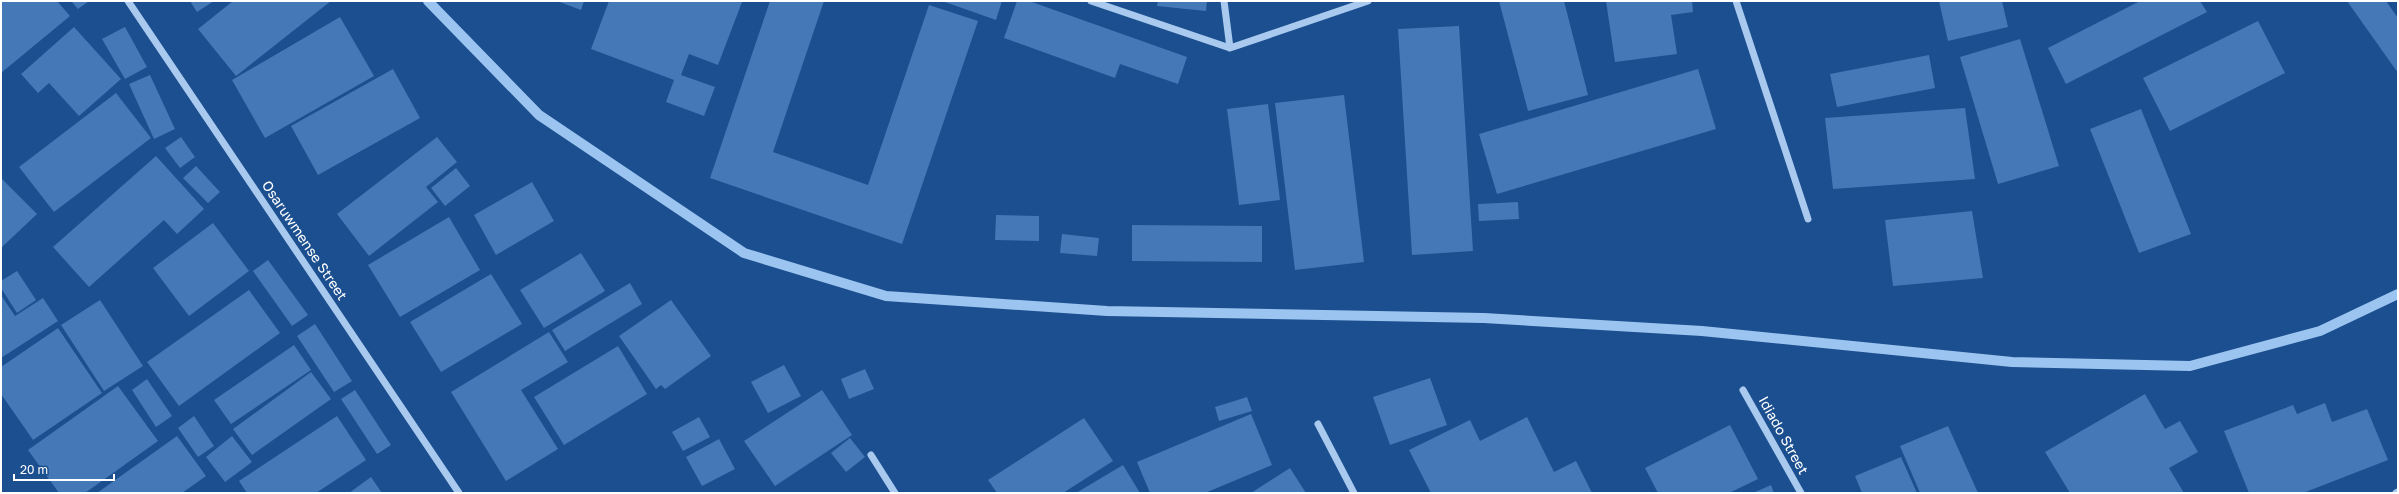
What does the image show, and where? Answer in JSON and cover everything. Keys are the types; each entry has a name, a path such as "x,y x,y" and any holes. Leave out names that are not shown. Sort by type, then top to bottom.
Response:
{"street":[{"name":"Osaruwmense Street","path":"128,1 459,493"},
{"path":"1091,1 1230,48 1368,1"},
{"path":"1224,1 1230,48"},
{"path":"1736,1 1808,218"},
{"name":"Idiado Street","path":"1744,390 1801,493"},
{"path":"1318,424 1354,493"},
{"path":"871,455 895,493"}],"building":[{"path":"1,1 57,1 70,16 1,73"},
{"path":"71,1 89,1 78,9"},
{"path":"190,1 214,1 197,12"},
{"path":"233,1 331,1 236,76 198,29"},
{"path":"557,1 584,1 581,10"},
{"path":"609,1 742,2 718,65 689,54 681,75 715,87 704,116 666,102 674,80 591,49"},
{"path":"770,1 824,1 773,152 868,185 929,5 978,21 902,244 710,178"},
{"path":"942,1 1002,1 996,20"},
{"path":"1017,1 1029,1 1187,57 1178,84 1120,64 1115,78 1004,38"},
{"path":"1158,1 1207,1 1206,11 1157,6"},
{"path":"1499,1 1564,1 1588,95 1528,111"},
{"path":"1606,1 1692,1 1693,12 1671,15 1677,54 1615,62"},
{"path":"1939,1 2002,1 2008,27 1948,41"},
{"path":"2140,1 2200,1 2207,12 2066,84 2048,48"},
{"path":"2347,1 2386,1 2398,18 2398,73"},
{"path":"340,17 374,76 265,138 232,80"},
{"path":"2258,21 2285,73 2170,131 2143,78"},
{"path":"1459,26 1473,251 1412,255 1398,29"},
{"path":"74,27 121,79 79,116 49,83 38,93 21,74"},
{"path":"125,27 147,67 125,79 102,39"},
{"path":"2020,39 2059,166 1998,184 1960,57"},
{"path":"1929,55 1935,88 1837,107 1830,74"},
{"path":"393,69 420,118 318,175 291,126"},
{"path":"1698,69 1716,129 1497,194 1479,134"},
{"path":"150,75 175,129 154,139 129,84"},
{"path":"116,93 151,138 54,212 19,167"},
{"path":"1344,95 1364,262 1295,270 1275,103"},
{"path":"1268,104 1280,200 1239,205 1227,109"},
{"path":"1965,108 1975,179 1833,189 1825,118"},
{"path":"2141,109 2191,234 2139,253 2090,129"},
{"path":"181,137 195,157 180,168 165,148"},
{"path":"437,137 457,162 426,187 438,202 369,256 337,214"},
{"path":"156,156 204,209 177,234 164,220 89,287 53,247"},
{"path":"196,166 220,192 208,203 183,178"},
{"path":"456,168 470,186 445,206 431,188"},
{"path":"1,178 37,214 1,248"},
{"path":"532,182 554,221 496,255 474,215"},
{"path":"1518,202 1519,219 1479,221 1478,204"},
{"path":"1972,211 1983,278 1893,286 1885,220"},
{"path":"996,215 1039,216 1039,241 995,240"},
{"path":"449,217 480,270 400,317 368,265"},
{"path":"213,223 249,271 189,316 153,268"},
{"path":"1132,225 1262,226 1262,262 1132,261"},
{"path":"1062,234 1099,238 1097,256 1060,253"},
{"path":"581,253 605,291 544,328 520,290"},
{"path":"268,260 308,315 292,326 253,271"},
{"path":"17,271 36,300 17,313 1,288 1,281"},
{"path":"491,274 522,324 441,372 410,322"},
{"path":"630,283 642,304 565,351 552,330"},
{"path":"249,290 280,333 179,406 147,362"},
{"path":"1,295 15,316 43,298 58,321 1,358"},
{"path":"100,300 143,366 104,391 61,325"},
{"path":"671,300 711,356 665,389 661,385 656,389 619,336"},
{"path":"315,324 352,381 334,392 297,336"},
{"path":"58,328 102,393 33,440 1,394 1,367"},
{"path":"549,332 568,362 521,390 558,449 506,481 451,392"},
{"path":"294,345 311,370 231,424 214,400"},
{"path":"618,346 647,394 564,445 534,397"},
{"path":"784,365 801,396 768,413 751,382"},
{"path":"865,369 874,389 849,399 841,379"},
{"path":"311,372 331,399 252,455 233,429"},
{"path":"1430,378 1447,425 1390,445 1373,397"},
{"path":"147,379 172,416 156,427 132,390"},
{"path":"118,386 158,441 85,493 59,493 28,450"},
{"path":"355,390 391,445 377,454 341,399"},
{"path":"822,390 852,435 775,486 744,441"},
{"path":"2145,394 2165,429 2180,421 2198,452 2169,468 2184,493 2070,493 2045,452"},
{"path":"1247,397 1252,411 1219,421 1215,407"},
{"path":"2325,403 2332,422 2367,409 2388,460 2303,493 2249,493 2224,431 2293,405 2297,414"},
{"path":"1251,414 1272,465 1205,493 1150,493 1137,462"},
{"path":"194,416 214,446 198,457 178,428"},
{"path":"337,416 366,460 316,493 247,493 239,481"},
{"path":"699,417 710,437 683,451 672,432"},
{"path":"1527,417 1554,472 1576,461 1592,493 1431,493 1409,450 1470,420 1480,441"},
{"path":"1084,418 1113,461 1063,493 997,493 988,480"},
{"path":"1730,425 1758,479 1729,493 1658,493 1645,468"},
{"path":"1948,426 1978,493 1920,493 1900,446"},
{"path":"177,436 206,476 182,493 97,493"},
{"path":"232,436 252,462 225,482 206,457"},
{"path":"850,438 865,457 846,472 831,453"},
{"path":"719,439 735,469 702,486 686,457"},
{"path":"1901,457 1917,493 1862,493 1855,476"},
{"path":"1123,465 1140,493 1076,493"},
{"path":"1290,468 1306,493 1251,493"},
{"path":"371,477 382,493 349,493"},
{"path":"1771,485 1774,493 1753,493"}],"waterway":[{"path":"428,1 539,115 744,253 886,296 1107,311 1484,318 1702,331 2012,362 2190,366 2320,331 2398,294"}]}
